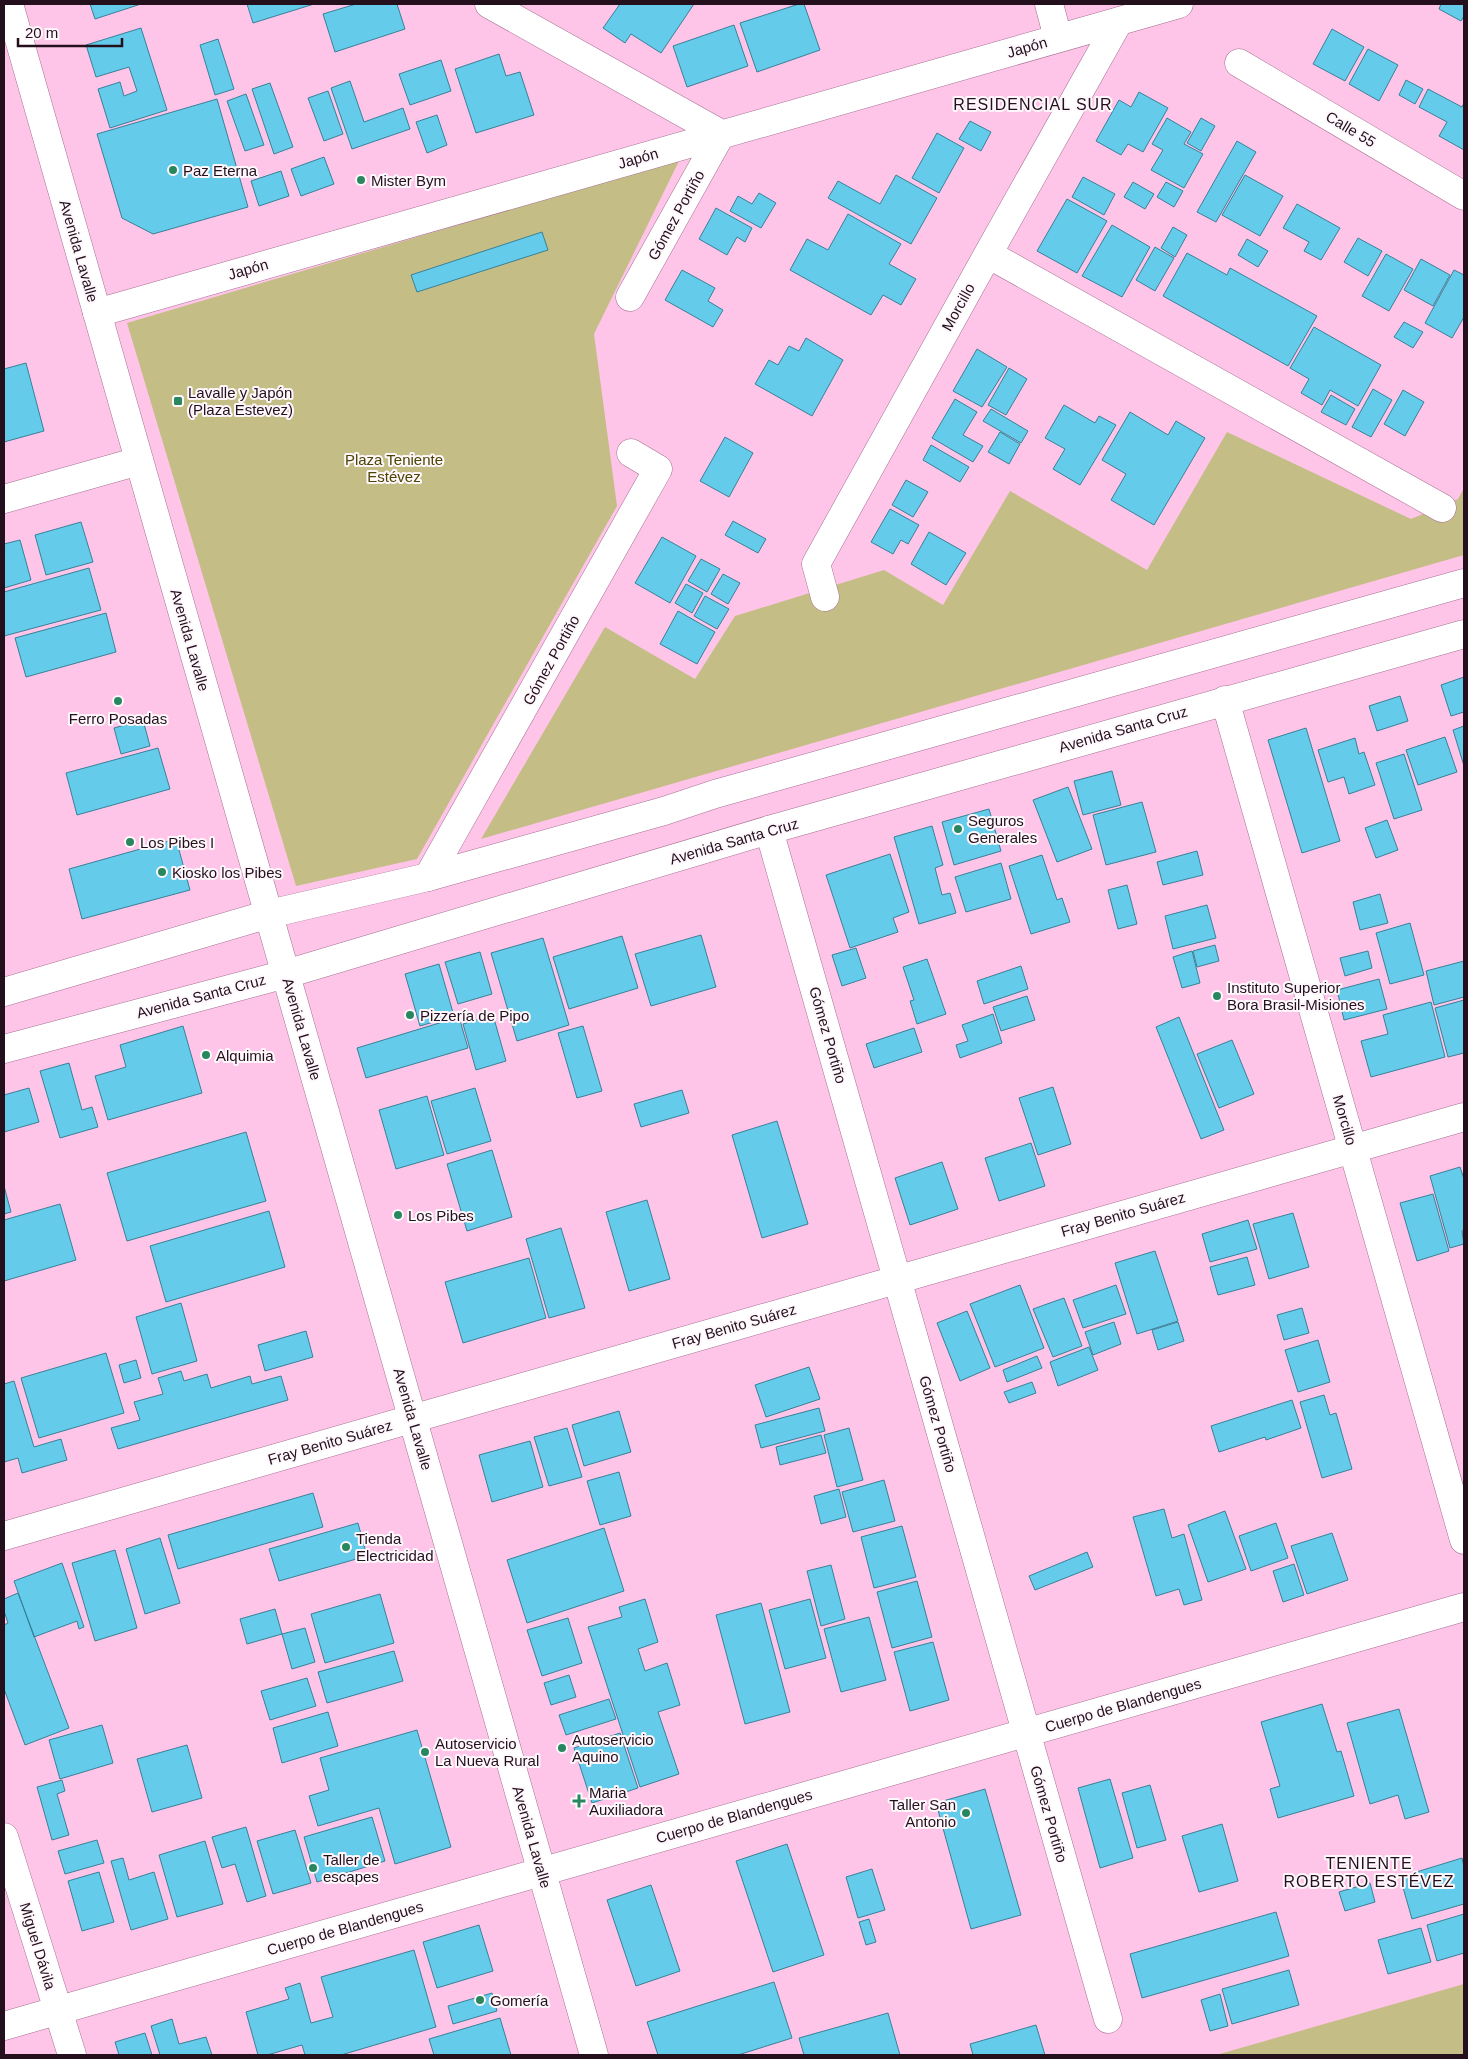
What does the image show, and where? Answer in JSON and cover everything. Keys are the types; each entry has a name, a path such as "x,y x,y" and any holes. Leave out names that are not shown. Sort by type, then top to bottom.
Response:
{"street":[{"name":"Avenida Lavalle","path":"9,4 594,2055"},
{"path":"489,4 721,134"},
{"path":"1049,4 1058,38"},
{"name":"Japón","path":"97,313 1179,4"},
{"name":"Morcillo","path":"825,597 816,564 1119,21"},
{"name":"Calle 55","path":"1239,63 1464,196"},
{"name":"Gómez Portiño","path":"630,297 721,134"},
{"path":"988,254 1442,508"},
{"name":"Gómez Portiño","path":"428,877 658,469 631,453"},
{"path":"4,500 139,461"},
{"path":"4,992 269,914 428,877 1464,583"},
{"name":"Avenida Santa Cruz","path":"4,1049 286,974 769,830 1464,634"},
{"name":"Morcillo","path":"1225,700 1464,1540"},
{"name":"Gómez Portiño","path":"769,830 1108,2019"},
{"name":"Fray Benito Suárez","path":"4,1536 1464,1116"},
{"name":"Cuerpo de Blandengues","path":"4,2026 1464,1607"},
{"name":"Miguel Dávila","path":"4,1836 72,2055"}],"green space":[{"name":"Plaza Teniente Estévez","path":"680,159 594,334 617,506 417,859 296,886 127,323"},
{"path":"1227,432 1411,519 1458,499 1464,488 1464,555 481,839 605,627 695,679 735,616 884,570 943,605 1010,491 1147,570"},
{"path":"1464,1984 1464,2055 1216,2055"}],"building":[{"path":"90,4 141,4 95,19"},
{"path":"247,4 314,4 253,23"},
{"path":"356,4 397,4 405,29 335,52 323,14"},
{"path":"620,4 694,4 661,53 631,34 625,43 603,28"},
{"path":"804,4 820,50 757,72 740,23"},
{"path":"1441,4 1464,4 1464,16 1461,21 1439,9"},
{"path":"734,25 748,66 687,87 673,46"},
{"path":"141,28 167,110 110,128 98,89 120,82 124,96 137,91 129,67 96,77 86,45"},
{"path":"1332,29 1364,47 1345,81 1313,64"},
{"path":"218,39 234,89 215,95 200,45"},
{"path":"1368,49 1398,65 1379,101 1349,84"},
{"path":"499,54 506,76 520,72 534,115 476,133 455,69"},
{"path":"441,60 451,91 410,105 399,74"},
{"path":"1406,80 1423,89 1415,104 1399,95"},
{"path":"350,81 364,122 403,108 410,129 352,149 331,88"},
{"path":"270,83 293,147 274,154 252,89"},
{"path":"1428,89 1462,107 1464,103 1464,150 1439,136 1447,122 1419,107"},
{"path":"328,91 343,134 324,141 308,98"},
{"path":"1139,92 1168,108 1143,152 1128,144 1121,155 1096,141 1119,100 1131,107"},
{"path":"246,94 264,145 245,151 227,101"},
{"name":"Paz Eterna","path":"217,99 248,207 153,234 122,218 97,134"},
{"path":"437,115 447,145 427,153 416,122"},
{"path":"1167,118 1191,132 1184,144 1203,154 1184,188 1151,170 1163,150 1152,144"},
{"path":"1201,118 1215,126 1201,151 1187,143"},
{"path":"970,121 991,132 981,151 959,139"},
{"path":"937,133 964,148 939,193 912,178"},
{"path":"1237,141 1256,152 1216,222 1197,212"},
{"path":"324,157 334,184 301,196 291,169"},
{"path":"281,171 289,196 259,206 251,181"},
{"path":"896,175 937,198 911,244 828,198 838,181 880,204"},
{"path":"1245,175 1283,196 1260,236 1222,215"},
{"path":"1083,177 1115,194 1104,215 1072,197"},
{"path":"1133,182 1154,194 1145,209 1124,197"},
{"path":"1166,182 1183,191 1174,207 1157,197"},
{"path":"759,193 776,203 761,228 730,211 738,196 752,204"},
{"path":"1067,199 1107,221 1077,273 1037,251"},
{"path":"1297,204 1340,228 1321,260 1304,251 1309,242 1283,228"},
{"path":"716,208 752,228 745,242 737,237 727,255 699,239"},
{"path":"848,214 901,244 889,264 916,279 901,305 883,295 871,315 790,270 807,239 828,250"},
{"path":"1112,225 1150,247 1122,297 1082,276"},
{"path":"1173,227 1187,235 1175,257 1161,248"},
{"path":"542,232 548,250 417,292 411,275"},
{"path":"1358,238 1382,251 1368,276 1344,262"},
{"path":"1247,239 1268,251 1258,267 1238,255"},
{"path":"1155,247 1174,258 1155,291 1136,280"},
{"path":"1187,253 1227,275 1230,268 1317,316 1288,366 1163,296"},
{"path":"1386,254 1413,269 1389,311 1362,296"},
{"path":"1421,259 1450,275 1433,306 1404,290"},
{"path":"682,270 715,288 708,301 723,310 713,327 665,300"},
{"path":"1454,270 1464,275 1464,317 1452,338 1425,323"},
{"path":"1404,322 1423,332 1413,348 1394,337"},
{"path":"1314,327 1381,365 1358,406 1330,390 1322,405 1301,393 1309,379 1290,368"},
{"path":"806,338 843,360 812,416 755,384 769,360 778,365 789,346 799,351"},
{"path":"977,349 1007,367 982,407 953,391"},
{"path":"26,363 44,431 4,442 4,369"},
{"path":"1009,368 1027,379 1006,415 988,405"},
{"path":"1373,389 1392,400 1371,437 1352,427"},
{"path":"1403,390 1424,402 1405,436 1384,424"},
{"path":"1331,395 1355,409 1346,425 1321,412"},
{"path":"955,399 977,412 963,435 983,446 973,462 932,438"},
{"path":"1064,405 1095,423 1099,416 1116,425 1080,485 1053,469 1065,449 1045,438"},
{"path":"991,409 1028,431 1021,443 983,421"},
{"path":"1130,412 1168,435 1176,421 1205,438 1154,525 1111,500 1126,474 1102,460"},
{"path":"1000,432 1020,444 1009,464 988,452"},
{"path":"725,437 753,453 729,497 700,481"},
{"path":"931,445 969,467 960,482 923,460"},
{"path":"906,480 928,492 913,517 892,505"},
{"path":"890,509 919,525 908,544 901,540 893,554 871,542"},
{"path":"733,521 766,539 758,553 725,535"},
{"path":"81,522 93,562 46,575 35,535"},
{"path":"929,532 966,553 946,585 911,564"},
{"path":"662,537 696,556 670,603 635,583"},
{"path":"20,540 31,580 4,588 4,544"},
{"path":"701,559 720,569 707,592 688,581"},
{"path":"89,568 101,610 4,636 4,592"},
{"path":"723,574 740,583 728,604 711,594"},
{"path":"686,584 703,593 692,613 675,603"},
{"path":"705,596 729,609 717,629 694,616"},
{"path":"678,611 715,632 697,664 660,644"},
{"path":"106,613 116,652 26,677 15,638"},
{"path":"1464,677 1464,712 1451,716 1441,685"},
{"path":"1400,696 1408,721 1377,731 1369,706"},
{"path":"143,720 150,746 121,754 114,728"},
{"path":"1464,726 1464,766 1453,730"},
{"path":"1306,728 1340,841 1302,853 1268,740"},
{"path":"1445,737 1457,772 1418,785 1406,750"},
{"path":"1355,738 1359,754 1364,752 1375,785 1349,794 1344,777 1328,782 1318,750"},
{"path":"158,748 170,789 77,815 66,773"},
{"path":"1404,754 1422,810 1394,819 1376,763"},
{"path":"1112,771 1121,805 1083,815 1074,781"},
{"path":"1068,787 1092,849 1057,862 1033,800"},
{"path":"1142,802 1156,852 1106,865 1093,815"},
{"path":"989,809 1001,851 954,865 942,822"},
{"path":"1387,820 1398,850 1376,858 1365,828"},
{"path":"932,826 943,865 935,868 942,895 950,893 956,913 919,924 894,837"},
{"path":"176,839 190,890 82,919 69,869"},
{"path":"1197,851 1203,875 1163,885 1157,862"},
{"path":"890,854 909,912 893,918 898,932 850,948 826,875"},
{"path":"1042,855 1057,900 1062,898 1070,922 1031,934 1009,866"},
{"path":"1001,863 1011,899 966,912 955,877"},
{"path":"1127,885 1137,924 1118,929 1108,890"},
{"path":"1380,894 1388,923 1360,930 1353,902"},
{"path":"1207,905 1216,938 1173,949 1165,916"},
{"path":"1410,923 1424,975 1390,984 1376,933"},
{"path":"701,935 716,987 651,1006 635,954"},
{"path":"622,936 638,988 569,1009 553,957"},
{"path":"543,938 569,1025 517,1041 491,953"},
{"path":"1215,945 1219,961 1197,967 1193,951"},
{"path":"856,948 866,978 842,986 832,955"},
{"path":"1192,951 1200,983 1182,988 1173,957"},
{"path":"1368,951 1372,968 1345,976 1340,958"},
{"path":"480,952 492,994 458,1004 445,962"},
{"path":"927,959 946,1014 917,1024 910,1001 914,1000 903,967"},
{"path":"1464,961 1464,997 1434,1005 1426,971"},
{"path":"439,964 454,1016 420,1026 405,974"},
{"path":"1021,966 1028,989 984,1004 977,981"},
{"path":"1379,979 1387,1009 1344,1020 1337,990"},
{"path":"1027,996 1035,1020 1001,1031 993,1007"},
{"path":"1464,1000 1464,1053 1448,1057 1435,1008"},
{"path":"1431,1002 1445,1057 1371,1077 1361,1041 1388,1034 1383,1015"},
{"path":"993,1014 1002,1043 960,1058 956,1045 968,1041 962,1025"},
{"path":"493,1015 506,1061 476,1070 463,1024"},
{"path":"459,1017 468,1048 366,1078 357,1048"},
{"path":"1179,1017 1224,1130 1201,1139 1156,1027"},
{"path":"183,1026 202,1093 108,1120 95,1076 126,1067 120,1045"},
{"path":"583,1026 602,1091 577,1098 558,1033"},
{"path":"914,1028 922,1052 874,1068 866,1044"},
{"path":"1232,1040 1254,1094 1219,1108 1197,1054"},
{"path":"69,1063 82,1110 92,1107 98,1127 60,1138 40,1071"},
{"path":"1053,1087 1071,1144 1038,1155 1019,1098"},
{"path":"29,1088 39,1122 4,1132 4,1095"},
{"path":"475,1088 491,1141 447,1154 431,1101"},
{"path":"682,1090 689,1113 641,1127 634,1104"},
{"path":"427,1096 444,1155 396,1169 379,1110"},
{"path":"777,1121 808,1224 762,1238 732,1135"},
{"path":"246,1132 266,1201 127,1241 107,1173"},
{"path":"1031,1143 1045,1186 999,1201 985,1158"},
{"path":"492,1150 512,1217 467,1231 447,1164"},
{"path":"942,1162 958,1209 910,1225 895,1178"},
{"path":"1460,1167 1464,1179 1464,1230 1462,1231 1464,1244 1450,1248 1430,1176"},
{"path":"4,1186 11,1212 4,1214"},
{"path":"1433,1194 1449,1251 1417,1261 1400,1203"},
{"path":"647,1200 670,1279 629,1291 606,1212"},
{"path":"60,1204 76,1260 4,1281 4,1220"},
{"path":"269,1211 285,1267 166,1302 150,1246"},
{"path":"1293,1213 1309,1267 1269,1279 1253,1224"},
{"path":"1248,1220 1257,1249 1210,1262 1202,1234"},
{"path":"561,1228 585,1308 549,1318 526,1239"},
{"path":"1155,1251 1178,1321 1137,1334 1115,1263"},
{"path":"1247,1257 1255,1285 1218,1295 1210,1267"},
{"path":"529,1258 546,1318 463,1343 445,1282"},
{"path":"1020,1285 1044,1348 995,1367 970,1304"},
{"path":"1116,1285 1126,1314 1083,1328 1073,1300"},
{"path":"1064,1298 1082,1346 1053,1357 1033,1309"},
{"path":"181,1303 197,1361 152,1374 136,1317"},
{"path":"1302,1308 1309,1333 1284,1340 1277,1315"},
{"path":"967,1311 990,1368 960,1381 937,1323"},
{"path":"1114,1322 1121,1344 1093,1355 1085,1332"},
{"path":"1178,1322 1184,1341 1158,1350 1152,1330"},
{"path":"306,1331 313,1357 265,1371 258,1345"},
{"path":"1318,1340 1330,1382 1298,1392 1285,1350"},
{"path":"1089,1347 1098,1370 1058,1386 1050,1362"},
{"path":"106,1353 124,1413 39,1438 21,1378"},
{"path":"1037,1356 1042,1368 1007,1382 1003,1370"},
{"path":"136,1360 141,1378 124,1383 119,1365"},
{"path":"809,1367 820,1399 766,1417 755,1385"},
{"path":"181,1371 184,1381 207,1374 211,1388 250,1376 252,1384 281,1376 288,1400 118,1449 111,1428 140,1420 134,1402 163,1394 158,1378"},
{"path":"14,1381 34,1447 61,1439 67,1460 22,1473 18,1458 4,1462 4,1384"},
{"path":"1032,1382 1036,1393 1009,1403 1004,1392"},
{"path":"1324,1395 1330,1415 1336,1413 1352,1469 1322,1478 1300,1402"},
{"path":"1292,1400 1301,1428 1266,1440 1265,1437 1219,1452 1211,1426"},
{"path":"819,1408 825,1431 761,1448 755,1425"},
{"path":"619,1411 631,1452 584,1466 572,1425"},
{"path":"567,1428 582,1477 549,1486 534,1437"},
{"path":"849,1428 863,1480 837,1487 824,1435"},
{"path":"821,1435 826,1453 780,1465 776,1447"},
{"path":"530,1441 543,1487 492,1502 479,1455"},
{"path":"619,1472 631,1516 600,1525 587,1481"},
{"path":"884,1480 895,1521 853,1532 842,1492"},
{"path":"839,1489 846,1517 821,1524 814,1496"},
{"path":"313,1493 323,1527 178,1569 168,1535"},
{"path":"1164,1509 1172,1538 1184,1534 1202,1600 1184,1605 1179,1589 1156,1596 1133,1517"},
{"path":"1225,1511 1246,1569 1208,1582 1188,1525"},
{"path":"358,1523 367,1556 279,1581 269,1549"},
{"path":"1276,1523 1288,1558 1251,1571 1239,1536"},
{"path":"902,1526 916,1577 874,1588 861,1537"},
{"path":"604,1528 624,1591 527,1623 507,1560"},
{"path":"1332,1533 1348,1580 1307,1594 1291,1546"},
{"path":"160,1538 180,1603 145,1614 126,1549"},
{"path":"115,1550 137,1628 95,1641 72,1563"},
{"path":"1087,1552 1093,1567 1035,1590 1029,1576"},
{"path":"62,1563 84,1627 79,1629 77,1621 34,1637 14,1581"},
{"path":"1294,1564 1304,1595 1283,1602 1273,1571"},
{"path":"831,1565 845,1619 821,1626 807,1571"},
{"path":"917,1581 932,1637 892,1648 877,1592"},
{"path":"18,1593 69,1728 25,1745 4,1689 4,1625 8,1623 4,1611 4,1599"},
{"path":"380,1594 394,1643 325,1663 311,1614"},
{"path":"645,1599 658,1642 638,1649 645,1671 667,1663 680,1705 658,1712 679,1774 640,1787 588,1627 622,1617 619,1607"},
{"path":"810,1599 826,1658 785,1669 769,1610"},
{"path":"761,1603 790,1712 745,1724 716,1615"},
{"path":"275,1609 282,1634 247,1644 240,1619"},
{"path":"869,1617 886,1680 841,1692 824,1629"},
{"path":"568,1618 582,1663 542,1676 527,1630"},
{"path":"305,1628 315,1662 292,1669 282,1634"},
{"path":"933,1642 949,1700 910,1711 894,1652"},
{"path":"394,1651 403,1681 327,1703 318,1672"},
{"path":"569,1675 576,1697 551,1705 544,1683"},
{"path":"307,1678 316,1706 270,1720 261,1691"},
{"path":"609,1699 616,1719 566,1735 559,1715"},
{"path":"1322,1704 1337,1752 1341,1751 1354,1796 1278,1818 1270,1789 1280,1786 1261,1722"},
{"path":"1399,1709 1429,1812 1405,1819 1398,1795 1370,1804 1347,1723"},
{"path":"328,1712 338,1746 282,1763 273,1728"},
{"path":"102,1725 113,1763 60,1779 49,1740"},
{"path":"417,1730 451,1847 395,1864 379,1808 318,1826 309,1796 329,1790 320,1758"},
{"path":"620,1733 638,1788 592,1803 574,1748"},
{"path":"187,1745 202,1798 152,1812 137,1759"},
{"path":"1110,1779 1133,1858 1100,1868 1078,1788"},
{"path":"62,1780 65,1791 57,1794 69,1835 52,1840 37,1787"},
{"path":"1150,1785 1166,1840 1137,1848 1122,1793"},
{"path":"985,1789 1021,1915 971,1929 936,1803"},
{"path":"372,1817 385,1861 317,1882 304,1837"},
{"path":"1222,1824 1238,1881 1199,1892 1182,1836"},
{"path":"246,1827 266,1896 247,1902 235,1864 222,1868 212,1837"},
{"path":"295,1830 311,1883 273,1894 257,1841"},
{"path":"97,1840 104,1863 65,1874 58,1851"},
{"path":"205,1841 223,1904 177,1917 159,1855"},
{"path":"787,1844 824,1955 773,1972 736,1861"},
{"path":"123,1858 129,1880 154,1872 168,1919 131,1930 111,1861"},
{"path":"1462,1858 1464,1867 1464,1904 1412,1919 1400,1877"},
{"path":"872,1869 885,1910 858,1918 846,1877"},
{"path":"99,1872 114,1922 82,1931 68,1881"},
{"path":"1370,1883 1375,1902 1345,1911 1339,1892"},
{"path":"651,1885 680,1971 636,1986 607,1900"},
{"path":"1276,1912 1289,1956 1142,1998 1130,1954"},
{"path":"1464,1914 1464,1953 1437,1961 1427,1925"},
{"path":"869,1919 876,1942 866,1945 859,1922"},
{"path":"479,1925 493,1971 437,1988 423,1942"},
{"path":"1421,1928 1431,1962 1388,1974 1378,1940"},
{"path":"414,1950 436,2027 341,2055 305,2055 302,2045 267,2055 258,2055 246,2012 289,1999 285,1988 300,1983 311,2023 333,2017 321,1977"},
{"path":"1289,1970 1299,2005 1232,2024 1222,1989"},
{"path":"774,1982 792,2038 738,2055 658,2055 647,2022"},
{"path":"492,1993 497,2011 453,2024 448,2006"},
{"path":"1220,1994 1228,2026 1210,2031 1201,2000"},
{"path":"888,2013 900,2055 804,2055 799,2038"},
{"path":"500,2018 511,2055 434,2055 429,2039"},
{"path":"172,2019 179,2044 206,2037 212,2055 160,2055 151,2026"},
{"path":"1036,2025 1045,2055 973,2055 970,2044"},
{"path":"145,2033 152,2055 119,2055 115,2042"}],"place":[{"name":"Paz Eterna","path":"173,170"},
{"name":"Mister Bym","path":"361,180"},
{"name":"Lavalle y Japón (Plaza Estevez)","path":"178,401"},
{"name":"Ferro Posadas","path":"118,701"},
{"name":"Seguros Generales","path":"958,829"},
{"name":"Los Pibes I","path":"130,842"},
{"name":"Kiosko los Pibes","path":"162,872"},
{"name":"Instituto Superior Bora Brasil-Misiones","path":"1217,996"},
{"name":"Pizzería de Pipo","path":"410,1015"},
{"name":"Alquimia","path":"206,1055"},
{"name":"Los Pibes","path":"398,1215"},
{"name":"Tienda Electricidad","path":"346,1547"},
{"name":"Autoservicio Aquino","path":"562,1748"},
{"name":"Autoservicio La Nueva Rural","path":"425,1752"},
{"name":"Maria Auxiliadora","path":"579,1801"},
{"name":"Taller San Antonio","path":"966,1813"},
{"name":"Taller de escapes","path":"313,1868"},
{"name":"Gomería","path":"480,2000"}],"district":[{"name":"RESIDENCIAL SUR","path":"1033,104"},
{"name":"TENIENTE ROBERTO ESTÉVEZ","path":"1369,1872"}]}
